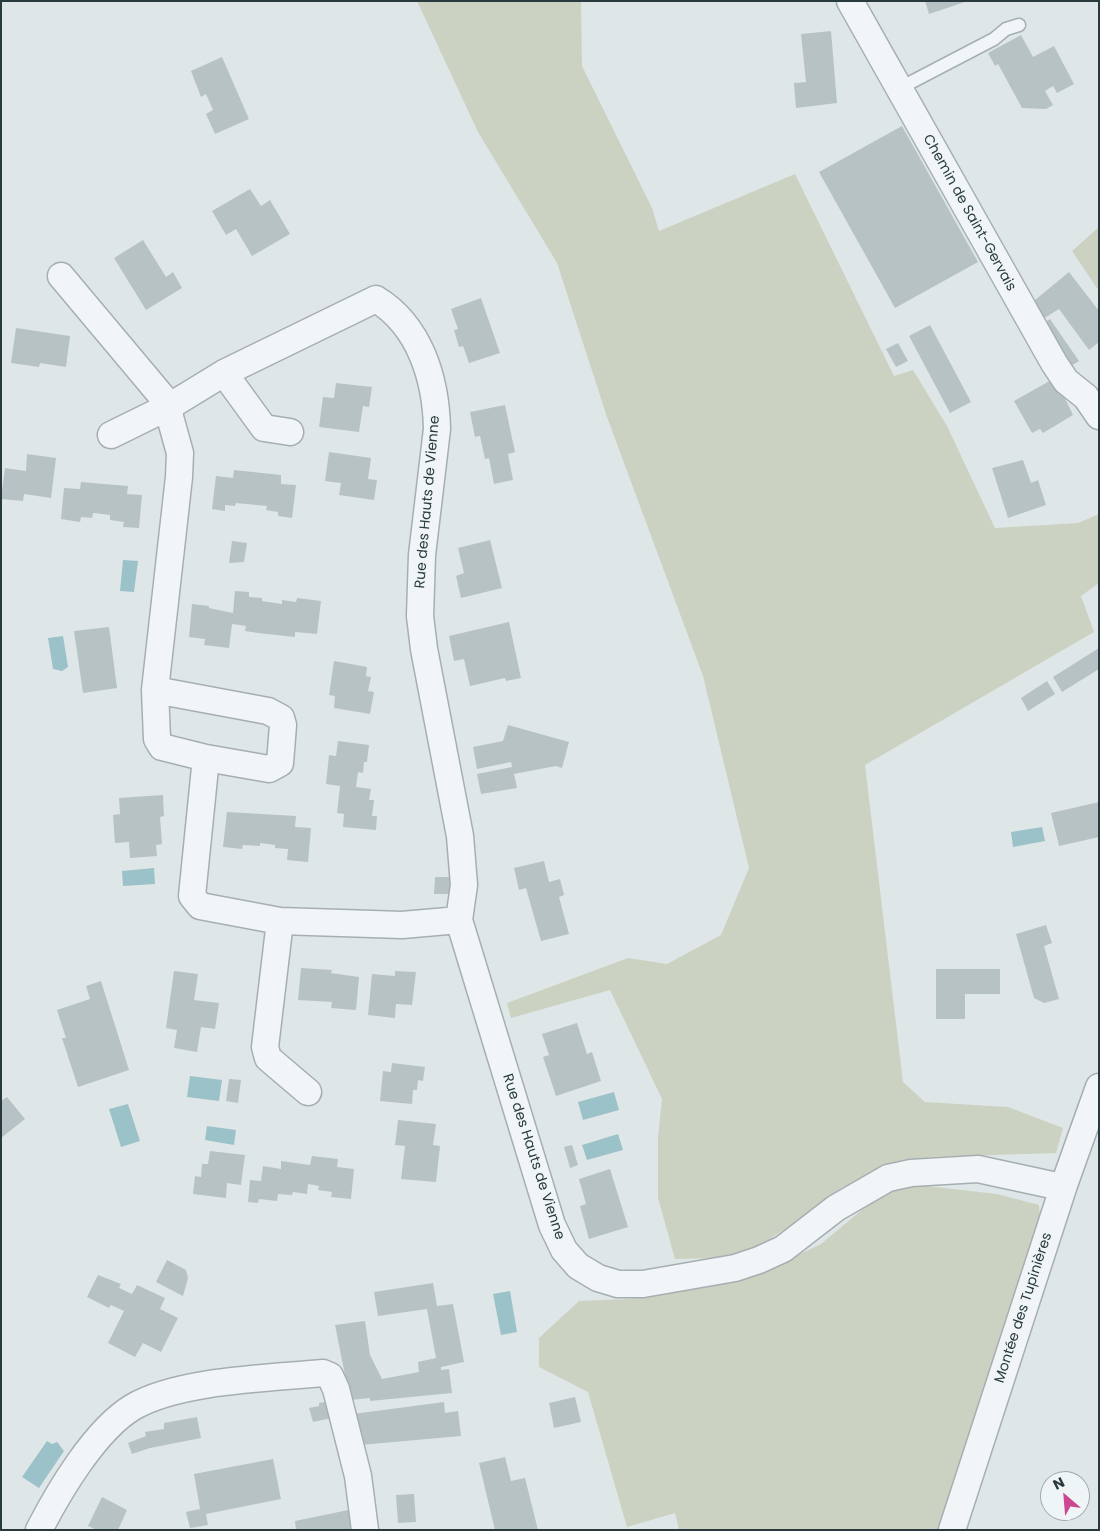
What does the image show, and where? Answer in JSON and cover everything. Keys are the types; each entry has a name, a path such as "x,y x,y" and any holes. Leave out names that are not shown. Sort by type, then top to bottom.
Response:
{"street":[{"name":"Chemin de Saint-Gervais","path":"850,1 1054,363 1066,381 1086,397 1099,416"},
{"path":"61,276 170,406 170,417 180,453 179,477 155,690 157,739 162,747 206,758 269,770 280,763 283,725 281,718 268,710 155,690"},
{"name":"Rue des Hauts de Vienne","path":"111,435 170,406 224,373 376,299 384,304 410,331 428,368 437,408 437,429 422,555 420,616 426,659 460,836 464,885 459,920 552,1225 564,1250 578,1266 598,1278 618,1284 643,1284 735,1268 783,1249 836,1208 888,1178 911,1173 978,1169 1052,1185 1064,1185"},
{"path":"224,373 264,428 290,432"},
{"path":"206,758 192,896 200,906 280,921 402,925 459,920"},
{"path":"280,921 265,1048 268,1058 308,1092"},
{"name":"Montée des Tupinières","path":"952,1530 1064,1185 1099,1087"},
{"path":"39,1530 63,1487 91,1447 118,1419 132,1408 153,1397 170,1392 234,1381 323,1373 330,1376 336,1389 358,1476 365,1530"}],"lane":[{"path":"900,88 994,38 1006,29 1019,25"}],"green space":[{"path":"417,1 581,1 582,66 652,208 659,231 795,174 894,376 913,370 947,426 995,528 1078,523 1099,514 1099,583 1081,596 1094,632 865,765 903,1082 925,1102 1008,1107 1063,1128 1056,1153 930,1157 885,1169 841,1188 799,1220 759,1246 729,1258 675,1259 658,1198 658,1137 662,1099 610,990 511,1018 507,1003 628,958 667,964 721,935 749,868 703,676 607,417 557,263 478,132"},
{"path":"1099,227 1099,291 1072,251"},
{"path":"926,1186 997,1194 1039,1205 1040,1217 940,1530 679,1530 675,1513 627,1527 588,1392 539,1367 539,1338 579,1301 630,1299 681,1290 785,1261 821,1244 870,1203 900,1188"}],"water":[{"path":"123,560 138,561 134,592 120,591"},
{"path":"63,636 68,667 62,671 53,669 48,638"},
{"path":"1042,827 1045,841 1013,847 1011,832"},
{"path":"154,868 155,884 123,886 122,871"},
{"path":"190,1076 222,1080 219,1101 187,1097"},
{"path":"614,1092 619,1110 583,1120 578,1102"},
{"path":"128,1104 140,1141 121,1147 109,1109"},
{"path":"207,1126 236,1130 234,1145 205,1140"},
{"path":"618,1134 623,1150 587,1160 582,1145"},
{"path":"510,1291 517,1332 501,1335 493,1294"},
{"path":"47,1441 52,1444 57,1442 64,1451 39,1488 22,1477"}],"building":[{"path":"925,1 965,1 965,2 929,14"},
{"path":"831,31 837,103 796,108 794,83 806,82 801,34"},
{"path":"1021,35 1033,57 1054,46 1074,84 1057,93 1053,86 1045,91 1053,105 1046,109 1022,108 998,64 995,66 988,53"},
{"path":"222,57 249,119 215,134 206,114 213,110 206,94 201,97 191,71"},
{"path":"902,126 978,262 895,308 819,172"},
{"path":"250,189 261,206 270,200 290,234 252,256 236,229 226,235 212,211"},
{"path":"143,240 166,277 173,272 182,288 146,310 114,258"},
{"path":"1069,272 1099,311 1099,342 1089,350 1059,309 1038,322 1029,305"},
{"path":"481,298 500,353 469,363 463,346 459,347 454,330 458,329 451,309"},
{"path":"1050,319 1079,361 1066,369 1040,325"},
{"path":"930,325 971,402 950,413 909,336"},
{"path":"16,328 70,336 66,367 40,363 39,367 11,363"},
{"path":"898,343 908,361 896,367 886,349"},
{"path":"1055,378 1073,415 1043,433 1040,429 1032,433 1014,401"},
{"path":"336,383 372,387 369,407 363,406 359,432 319,427 323,397 334,398"},
{"path":"505,405 515,452 508,454 513,480 494,484 489,458 485,459 480,436 475,437 470,412"},
{"path":"329,452 371,458 368,479 377,480 374,500 339,495 341,483 325,481"},
{"path":"27,454 56,458 51,498 24,494 23,501 1,499 5,468 26,471"},
{"path":"1023,460 1031,483 1038,480 1046,505 1008,518 992,468"},
{"path":"234,470 281,475 281,484 296,485 292,518 278,516 278,512 266,510 267,506 236,503 235,506 225,505 225,511 212,509 216,476 233,478"},
{"path":"81,482 128,486 127,494 142,495 139,528 123,527 124,522 110,520 110,515 102,514 93,513 92,518 81,517 80,522 61,519 64,488 80,489"},
{"path":"490,540 502,588 461,598 456,576 464,573 458,548"},
{"path":"232,541 247,543 244,562 229,563"},
{"path":"235,591 249,592 249,597 262,598 262,601 282,604 282,600 296,602 297,598 321,601 317,634 295,632 295,637 258,633 245,631 246,626 232,624 229,648 204,645 205,639 189,637 192,604 209,606 209,608 233,613"},
{"path":"509,622 521,678 506,681 505,678 470,686 464,659 454,661 449,636"},
{"path":"109,627 117,688 83,693 74,631"},
{"path":"1099,648 1099,669 1062,692 1053,677"},
{"path":"334,661 367,667 366,676 371,677 368,691 374,692 370,714 334,708 335,696 329,695"},
{"path":"1047,681 1055,694 1028,711 1021,698"},
{"path":"508,725 569,742 562,768 556,766 514,774 517,788 481,794 477,774 512,767 511,762 477,769 473,747 503,741"},
{"path":"338,741 369,745 367,762 364,762 363,773 358,772 356,787 371,789 369,800 374,800 372,816 377,816 376,830 343,827 344,814 337,813 340,786 326,784 329,755 336,756"},
{"path":"163,795 164,816 160,817 162,844 156,845 157,856 130,858 129,842 115,843 113,815 120,814 119,798"},
{"path":"1099,802 1099,837 1059,846 1051,813"},
{"path":"227,812 296,816 295,827 311,828 308,862 287,860 288,849 275,848 275,845 260,843 260,846 243,845 242,849 223,847"},
{"path":"544,861 549,882 560,879 564,895 559,897 569,934 541,941 526,888 519,890 514,868"},
{"path":"435,877 450,877 449,894 434,894"},
{"path":"1046,925 1052,943 1044,946 1059,999 1044,1003 1034,998 1016,934"},
{"path":"301,968 332,970 331,973 359,977 356,1010 331,1008 332,1002 298,1000"},
{"path":"936,969 1000,969 1000,994 965,994 965,1019 936,1019"},
{"path":"174,971 198,974 194,1000 219,1003 215,1029 201,1027 197,1052 174,1048 177,1030 166,1028"},
{"path":"395,971 416,972 412,1005 396,1004 395,1018 368,1015 372,974 395,976"},
{"path":"101,981 129,1070 78,1087 62,1038 66,1038 57,1010 90,999 86,986"},
{"path":"577,1023 587,1054 592,1052 601,1081 556,1096 543,1057 549,1055 542,1034"},
{"path":"392,1063 425,1067 423,1081 418,1080 417,1090 413,1090 412,1104 380,1101 383,1071 391,1072"},
{"path":"229,1079 241,1080 238,1103 226,1101"},
{"path":"7,1097 25,1119 1,1138 1,1101"},
{"path":"398,1120 436,1124 433,1145 440,1146 436,1182 401,1179 405,1146 395,1145"},
{"path":"572,1145 578,1165 570,1168 564,1147"},
{"path":"210,1151 245,1155 241,1185 227,1183 226,1198 193,1194 195,1176 201,1177 202,1164 208,1164"},
{"path":"312,1156 338,1159 337,1167 354,1169 351,1199 331,1197 332,1192 318,1190 319,1186 308,1184 307,1194 293,1192 292,1195 278,1194 277,1201 259,1199 258,1203 248,1202 250,1180 261,1181 263,1166 281,1169 281,1161 310,1165"},
{"path":"610,1169 628,1227 589,1239 580,1206 586,1204 579,1179"},
{"path":"167,1260 186,1270 188,1278 183,1296 156,1282"},
{"path":"98,1275 121,1284 119,1288 132,1294 137,1285 165,1298 160,1309 178,1318 161,1352 143,1343 135,1357 108,1343 124,1311 111,1305 109,1308 87,1297"},
{"path":"433,1283 437,1306 453,1304 464,1362 441,1367 441,1370 449,1369 452,1393 370,1401 370,1398 350,1400 335,1325 365,1321 370,1355 382,1379 419,1372 418,1362 436,1358 427,1309 378,1316 374,1292"},
{"path":"575,1397 581,1422 554,1428 549,1403"},
{"path":"333,1401 337,1417 313,1422 309,1408 319,1406 319,1403"},
{"path":"444,1402 445,1413 458,1411 461,1436 360,1445 353,1414"},
{"path":"197,1417 201,1438 150,1448 132,1454 128,1443 146,1436 145,1432 164,1429 164,1423"},
{"path":"505,1457 511,1481 525,1478 538,1530 495,1530 479,1463"},
{"path":"273,1459 281,1499 206,1514 208,1525 190,1528 186,1512 200,1509 194,1474"},
{"path":"414,1494 416,1522 398,1523 396,1495"},
{"path":"102,1497 127,1510 118,1530 97,1530 88,1526"},
{"path":"358,1508 360,1530 296,1530 295,1521"}]}
